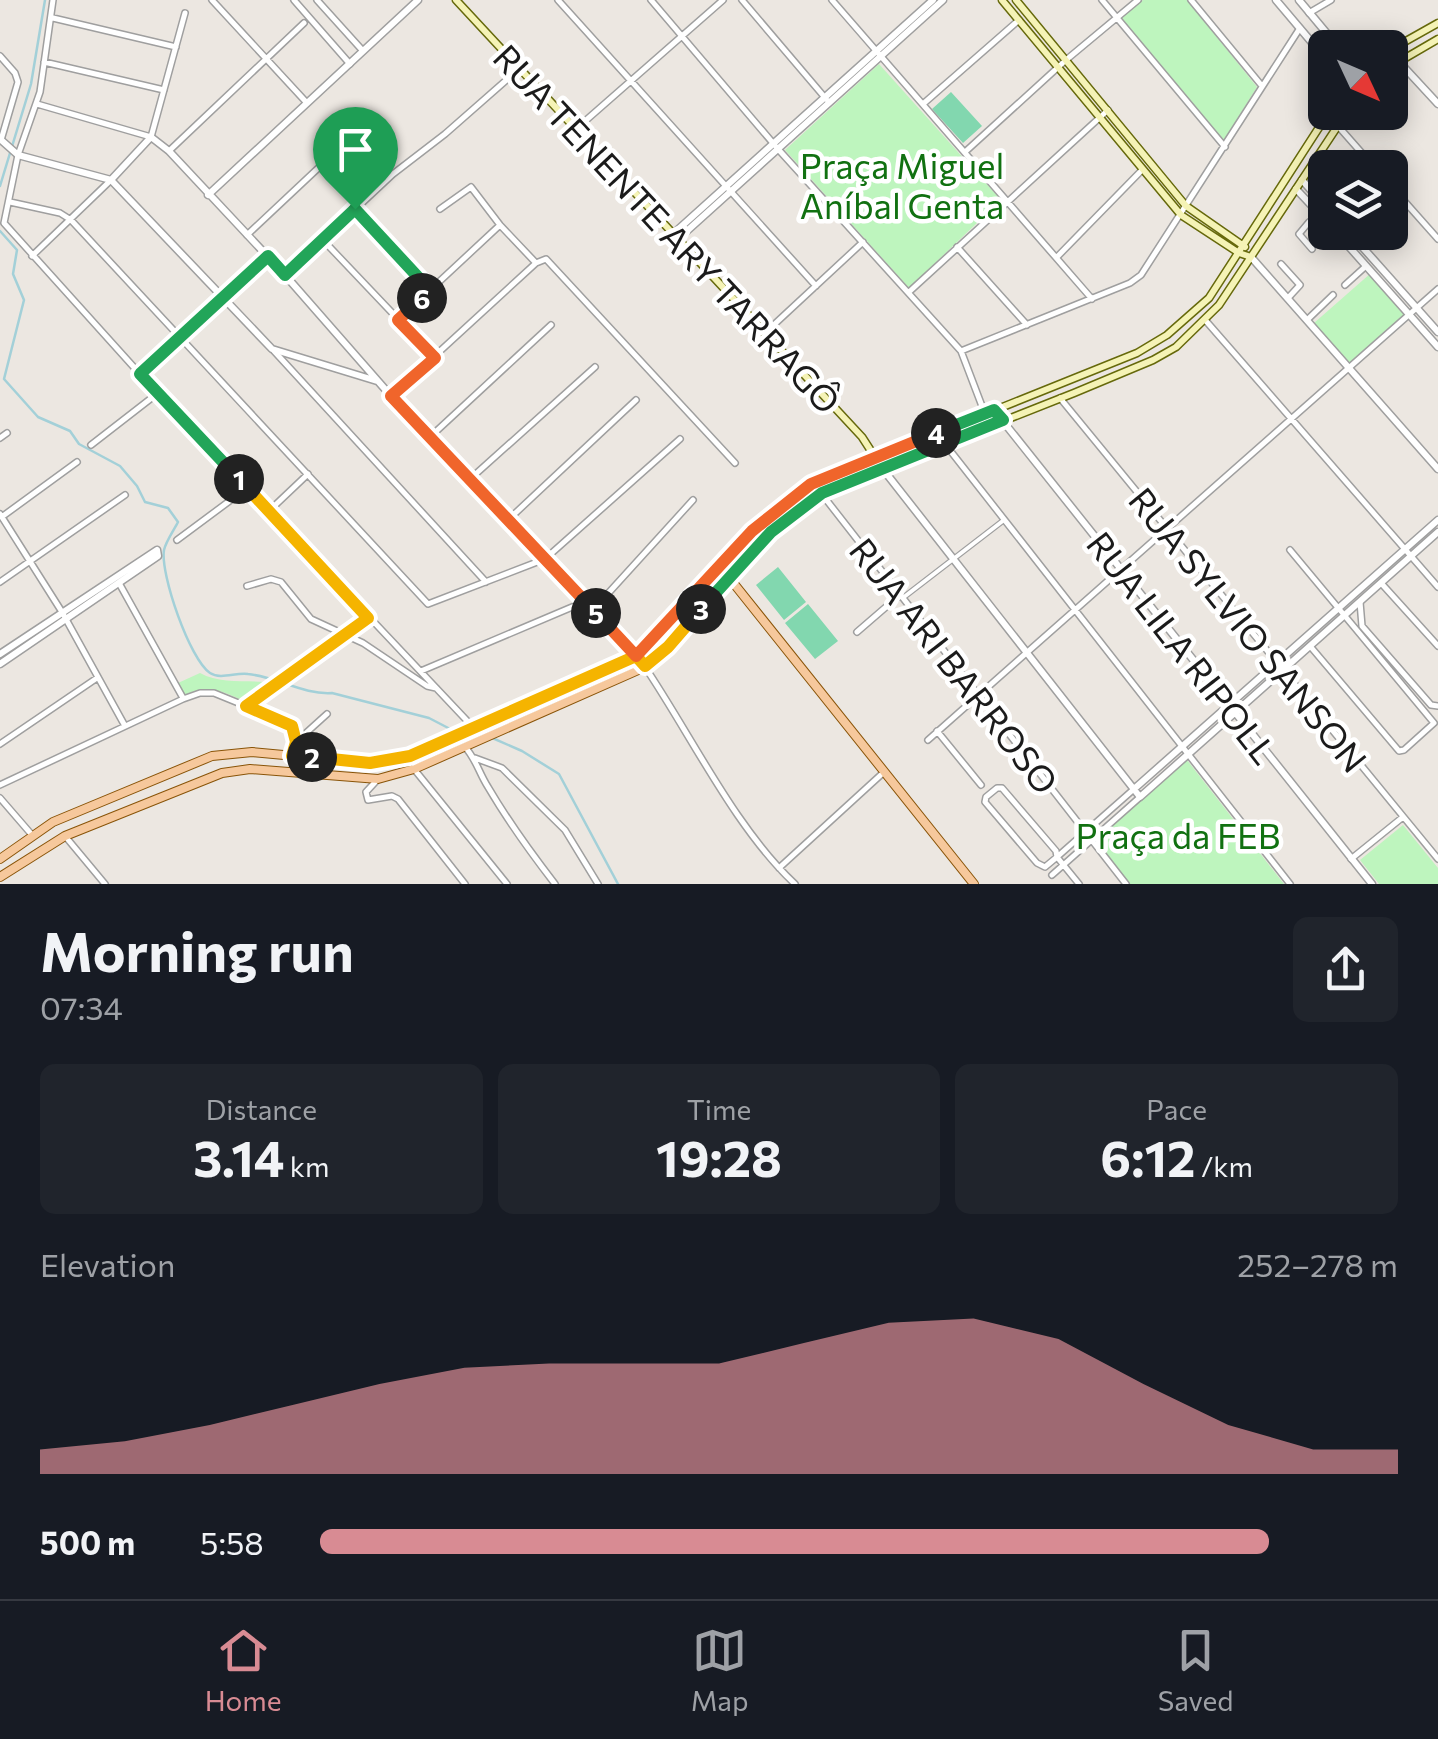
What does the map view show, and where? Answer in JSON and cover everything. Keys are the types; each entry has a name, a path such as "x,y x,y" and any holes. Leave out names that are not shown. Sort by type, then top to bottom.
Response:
{"main road":[{"name":"RUA TENENTE ARY TARRAGÔ","path":"456,0 862,437 882,468"},
{"path":"1002,0 1181,215 1238,253 1251,257"},
{"path":"1016,0 1186,206 1244,245 1251,257"},
{"path":"1408,40 1438,23"},
{"path":"1408,55 1438,39"},
{"path":"0,859 53,822 212,756 252,752 370,763 410,756 636,656 720,566 793,496 811,484 1137,352 1167,336 1209,298 1317,130"},
{"path":"0,878 64,836 222,772 250,769 378,779 414,769 645,666 668,647 771,532 822,493 1153,360 1176,347 1206,321 1335,130"},
{"path":"720,566 974,884"}],"street":[{"path":"53,0 36,104 14,152 10,202 4,223 470,727"},
{"path":"212,0 307,103"},
{"path":"294,0 350,64"},
{"path":"317,0 363,51"},
{"path":"208,195 418,0"},
{"path":"558,0 816,286"},
{"path":"651,0 775,146 961,351 985,414"},
{"path":"576,130 723,0"},
{"path":"742,0 826,100"},
{"path":"832,0 1092,299"},
{"path":"879,53 933,0"},
{"path":"675,236 943,0"},
{"path":"1102,0 1224,147"},
{"path":"965,152 1138,0"},
{"path":"1191,0 1262,86"},
{"path":"1276,0 1308,38"},
{"path":"1299,0 1324,30"},
{"path":"961,351 1142,275 1299,27 1300,13 1311,14 1331,0"},
{"path":"32,256 152,136 185,13"},
{"path":"923,104 1027,13"},
{"path":"1299,27 1312,26 1311,14"},
{"path":"53,18 176,48"},
{"path":"169,151 304,22"},
{"path":"0,56 18,78 0,140 14,152 111,180 486,582"},
{"path":"44,62 164,90"},
{"path":"285,275 392,174 520,68"},
{"path":"1408,70 1438,104"},
{"path":"36,104 152,136 169,151 391,396 645,666 745,822 795,884"},
{"path":"908,292 1108,110"},
{"path":"1342,130 1359,150"},
{"path":"247,235 346,142"},
{"path":"1057,257 1150,162"},
{"path":"1302,180 1308,187"},
{"path":"440,209 471,187 536,263"},
{"path":"1296,189 1308,202"},
{"path":"10,202 71,220 428,604 545,559 680,440"},
{"path":"1408,205 1438,239"},
{"path":"355,209 430,290"},
{"path":"1308,223 1299,236 1308,245"},
{"path":"398,320 500,225"},
{"path":"322,239 435,358"},
{"path":"765,332 863,242"},
{"path":"957,247 1027,325"},
{"path":"1352,250 1438,346"},
{"path":"1365,250 1438,332"},
{"path":"140,374 268,256"},
{"path":"1251,257 1438,469"},
{"path":"391,396 544,258 735,463"},
{"path":"1281,264 1300,285 1288,298"},
{"path":"1346,285 1366,266"},
{"path":"928,740 1438,289"},
{"path":"1307,320 1333,295"},
{"path":"1206,321 1438,587"},
{"path":"430,437 551,325"},
{"path":"272,349 378,381"},
{"path":"296,376 300,358"},
{"path":"469,480 595,367"},
{"path":"91,445 158,393"},
{"name":"RUA SYLVIO SANSON","path":"1060,398 1438,859"},
{"path":"508,520 636,400"},
{"name":"RUA LILA RIPOLL","path":"994,410 1372,884"},
{"path":"0,438 7,433"},
{"path":"945,444 1290,884"},
{"path":"77,462 1,516 32,560 125,726"},
{"path":"882,468 1140,797"},
{"path":"269,511 308,474"},
{"path":"178,540 248,488"},
{"name":"RUA ARI BARROSO","path":"822,493 1126,884"},
{"path":"0,582 125,495"},
{"path":"593,610 694,500"},
{"path":"857,632 1004,520"},
{"path":"1052,876 1381,583 1438,520"},
{"path":"1079,884 1057,857 1056,851 1002,788 986,797 985,802 1045,867 1057,857 1134,788 1229,705 1338,608 1438,532"},
{"path":"0,654 64,615 119,583 158,556 156,549 64,615 0,664"},
{"path":"1290,550 1434,719 1432,726 1399,751 1310,646"},
{"path":"247,586 271,579 281,582 311,619 379,652 427,686 436,688"},
{"path":"119,583 183,699"},
{"path":"1381,583 1438,646"},
{"path":"421,671 584,602"},
{"path":"1360,602 1362,626 1431,705 1438,706"},
{"path":"246,706 368,618"},
{"path":"0,744 98,677"},
{"path":"0,785 183,699 207,692 292,726 296,742 292,756"},
{"path":"296,742 328,714"},
{"path":"937,732 980,785"},
{"path":"464,747 475,758 485,782 521,840 555,884"},
{"path":"475,758 502,768 565,830 598,884"},
{"path":"414,769 507,884"},
{"path":"779,868 884,771"},
{"path":"378,779 366,792 368,800 392,796 398,799 465,884"},
{"path":"0,798 32,835"},
{"path":"1352,859 1403,817"},
{"path":"64,836 105,884"}],"green space":[{"path":"1143,0 1187,0 1257,87 1223,142 1120,18"},
{"name":"Praça Miguel Aníbal Genta","path":"879,64 1001,200 909,288 785,150"},
{"path":"951,92 982,126 963,143 932,109"},
{"path":"1371,273 1407,314 1350,364 1314,323"},
{"path":"778,567 806,602 784,620 756,585"},
{"path":"808,604 838,641 815,659 785,623"},
{"path":"200,673 226,680 274,683 246,702 215,690 184,695 178,683"},
{"name":"Praça da FEB","path":"1187,760 1284,884 1130,884 1095,839"},
{"path":"1403,825 1438,868 1438,884 1379,884 1360,860"}],"waterway":[{"path":"0,186 31,84 45,0"},
{"path":"0,231 17,250 13,274 24,300 4,379 38,417 70,431 79,444 120,466 145,502 168,508 178,522 165,547 164,562 178,616 202,665 214,675 259,676 332,693 429,718 454,731"},
{"path":"0,658 62,618"},
{"path":"490,737 559,774 618,884"}],"route":[{"path":"355,209 285,275 268,256 140,374 368,618 246,706 292,726 296,742 292,756 370,763 410,756 636,656 645,666 668,647 762,541 808,502 1003,420 994,410 811,484 752,531 636,656 391,396 435,358 398,320 430,290 355,209"}]}
